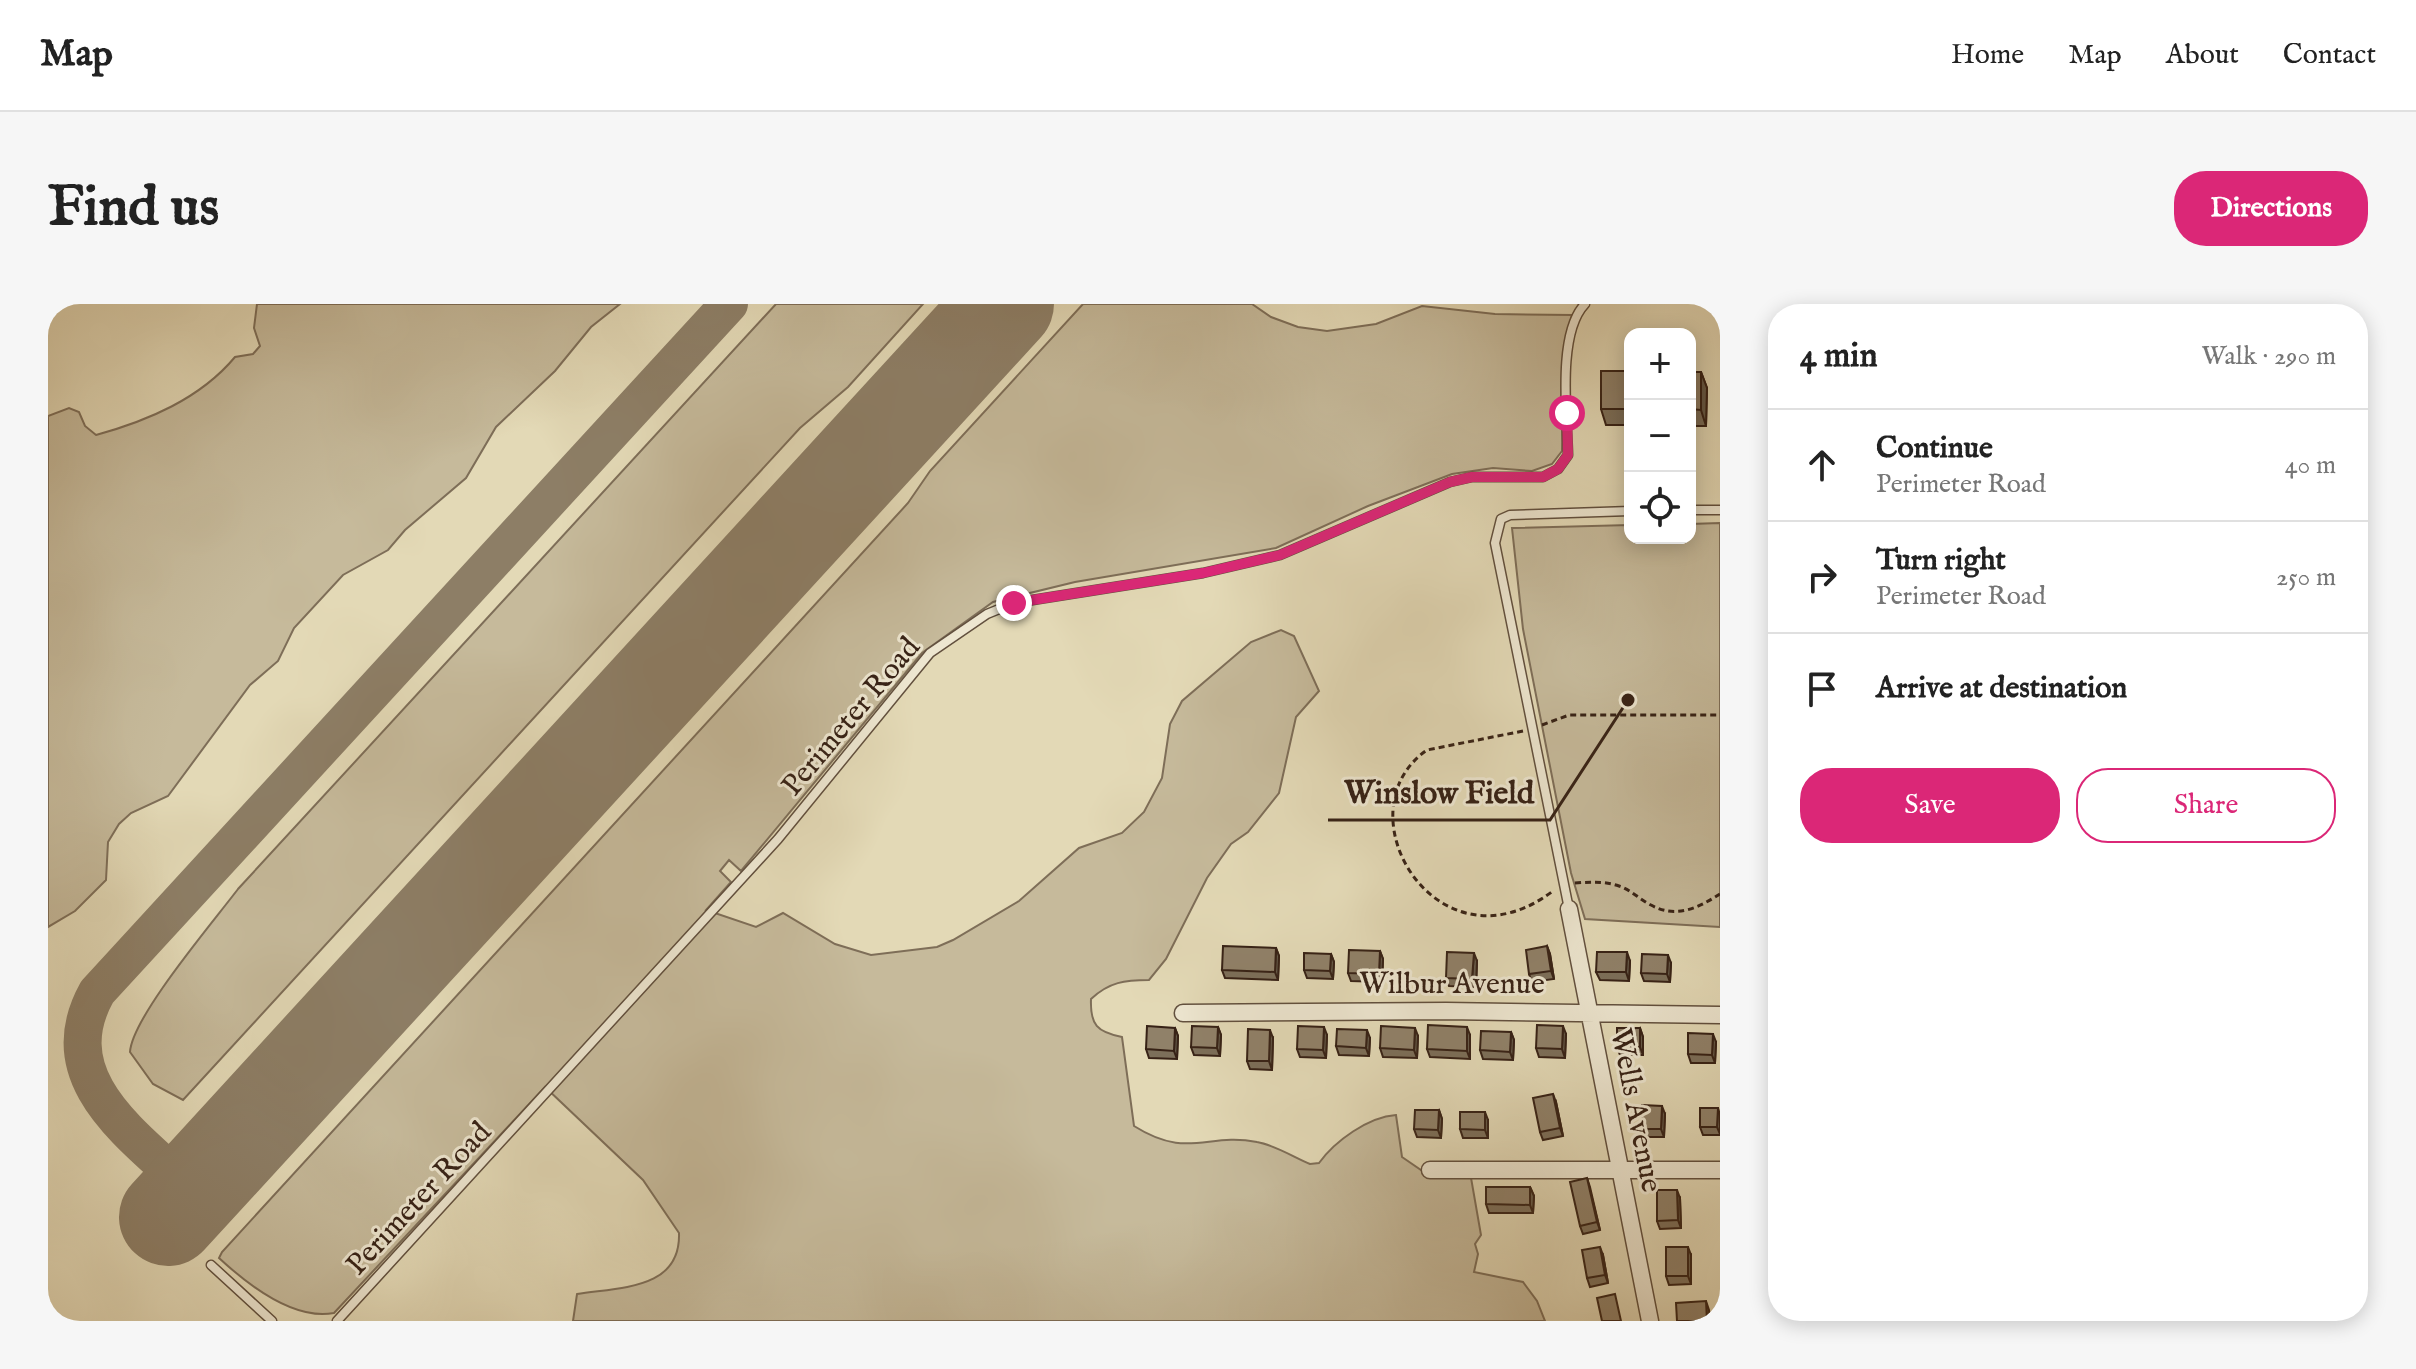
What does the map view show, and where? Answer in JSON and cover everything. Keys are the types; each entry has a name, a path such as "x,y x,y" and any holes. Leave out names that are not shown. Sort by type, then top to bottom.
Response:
{"street":[{"name":"Wells Avenue","path":"1569,909 1650,1321"},
{"name":"Wilbur Avenue","path":"1183,1013 1589,1012 1720,1015"},
{"path":"1430,1170 1720,1170"}],"lane":[{"name":"Perimeter Road","path":"337,1321 778,839 930,653 987,614 1014,603 1203,573 1280,555 1450,482 1472,477 1543,477 1558,469 1568,455 1569,335 1576,313 1585,304"},
{"path":"1696,510 1720,510"},
{"path":"1569,909 1495,543 1501,519 1510,515 1624,511"},
{"path":"211,1265 272,1321"}],"shaded area":[{"path":"257,304 620,304 591,327 555,371 496,427 466,478 405,530 388,550 343,575 294,628 278,661 250,685 168,796 131,813 119,824 108,842 106,880 75,911 48,927 48,416 69,408 79,412 85,426 96,435 172,406 206,385 235,357 253,354 260,346 254,328"},
{"path":"776,304 923,304 848,387 800,428 183,1100 153,1084 130,1052 134,1036 159,993 238,889"},
{"path":"1083,304 1252,304 1271,317 1298,327 1327,331 1376,324 1422,306 1495,314 1572,315 1563,352 1562,451 1552,464 1532,471 1493,468 1452,474 1368,506 1276,548 1075,582 993,602 922,653 741,871 729,860 720,871 731,882 706,910 756,927 783,913 835,944 871,955 937,947 953,940 1019,901 1079,848 1122,833 1144,812 1162,778 1170,724 1182,701 1251,642 1281,630 1294,636 1319,691 1296,717 1279,793 1248,832 1231,844 1207,878 1166,959 1149,980 1118,983 1098,993 1091,999 1094,1021 1106,1033 1122,1037 1134,1126 1169,1141 1257,1142 1310,1164 1319,1163 1334,1146 1364,1125 1396,1115 1402,1157 1421,1170 1470,1172 1481,1235 1475,1244 1478,1254 1474,1272 1523,1282 1537,1301 1545,1321 573,1321 577,1294 629,1287 659,1276 670,1266 677,1252 679,1233 643,1180 545,1087 334,1313 318,1314 286,1306 230,1268 219,1258 222,1252 908,503 930,471"},
{"path":"1720,523 1720,927 1585,919 1571,873 1523,629 1512,528 1624,525 1624,544 1696,544 1696,524"}],"building":[{"path":"1601,371 1624,371 1624,409 1601,409"},
{"path":"1696,372 1701,372 1701,410 1696,410"},
{"path":"1223,946 1276,948 1275,972 1222,970"},
{"path":"1547,946 1551,971 1529,974 1526,950"},
{"path":"1349,950 1380,951 1379,974 1348,973"},
{"path":"1447,952 1474,953 1472,979 1446,978"},
{"path":"1597,952 1627,952 1626,972 1596,972"},
{"path":"1304,953 1331,954 1330,971 1304,970"},
{"path":"1642,954 1668,955 1667,974 1641,973"},
{"path":"1428,1025 1467,1027 1467,1051 1427,1049"},
{"path":"1537,1025 1563,1026 1562,1049 1536,1048"},
{"path":"1147,1026 1175,1028 1174,1051 1146,1049"},
{"path":"1192,1026 1218,1027 1217,1048 1191,1047"},
{"path":"1298,1026 1324,1027 1323,1050 1297,1049"},
{"path":"1381,1026 1415,1028 1414,1050 1380,1048"},
{"path":"1617,1028 1640,1028 1640,1047 1617,1047"},
{"path":"1248,1029 1270,1030 1269,1061 1247,1061"},
{"path":"1337,1029 1367,1030 1366,1048 1336,1046"},
{"path":"1481,1031 1511,1032 1510,1052 1480,1050"},
{"path":"1688,1033 1713,1034 1712,1055 1688,1054"},
{"path":"1553,1094 1560,1128 1540,1132 1533,1098"},
{"path":"1642,1105 1662,1106 1661,1129 1642,1129"},
{"path":"1700,1108 1718,1108 1717,1127 1700,1127"},
{"path":"1415,1110 1439,1110 1438,1130 1414,1129"},
{"path":"1460,1112 1485,1112 1485,1130 1460,1129"},
{"path":"1587,1178 1597,1222 1580,1226 1570,1182"},
{"path":"1486,1187 1530,1187 1530,1205 1486,1204"},
{"path":"1657,1190 1677,1190 1678,1220 1657,1221"},
{"path":"1600,1247 1605,1275 1587,1278 1582,1250"},
{"path":"1666,1247 1688,1247 1688,1276 1666,1276"},
{"path":"1615,1294 1621,1321 1602,1321 1597,1298"},
{"path":"1706,1301 1707,1321 1677,1321 1676,1303"}],"taxiway":[{"path":"191,1190 124,1127 90,1079 83,1052 85,1024 97,992 729,304"}],"runway":[{"path":"168,1217 1005,304"}],"place":[{"name":"Winslow Field","path":"1628,700"}],"route":[{"path":"1014,603 1053,594 1203,573 1280,555 1450,482 1472,477 1543,477 1558,469 1568,455 1567,413"}]}
